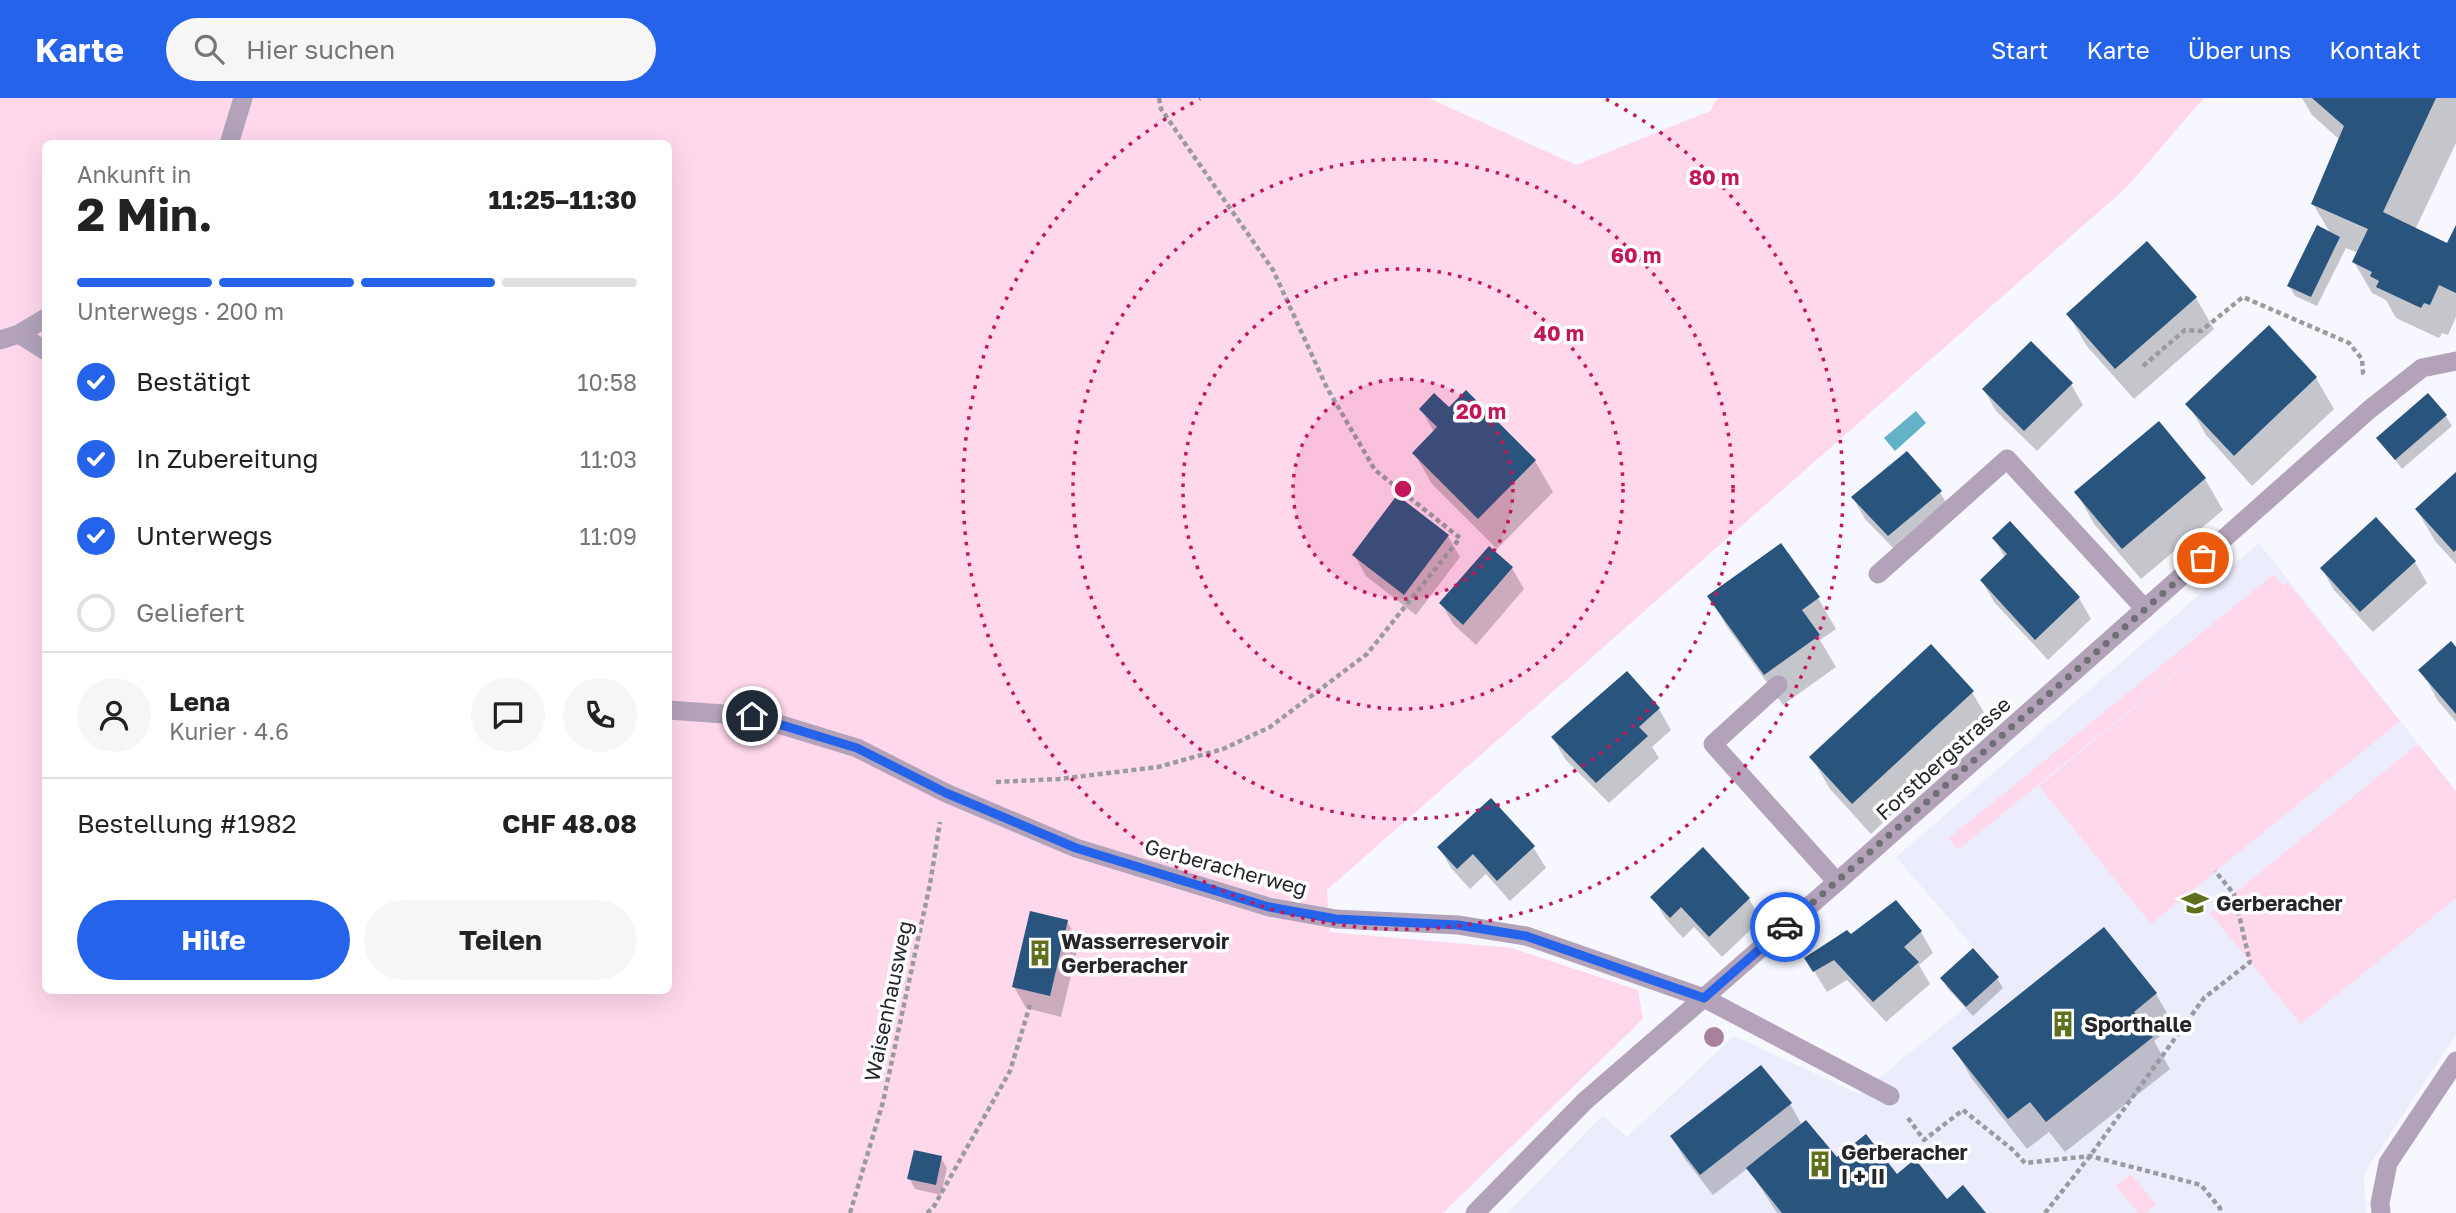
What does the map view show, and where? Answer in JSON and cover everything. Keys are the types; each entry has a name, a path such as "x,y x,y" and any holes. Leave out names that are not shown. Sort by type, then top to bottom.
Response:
{"street":[{"path":"230,140 243,98"},
{"path":"0,340 19,334 42,320"},
{"path":"19,334 42,348"},
{"name":"Forstbergstrasse","path":"1475,1213 1585,1101 1838,882 2370,409 2422,368 2456,361"},
{"path":"1878,574 2007,458 2145,609"},
{"path":"1778,685 1713,744 1838,882"},
{"name":"Gerberacherweg","path":"672,710 752,716 857,748 946,793 1076,848 1269,907 1336,919 1458,925 1526,936 1704,998 1890,1096"},
{"path":"2381,1213 2380,1203 2388,1163 2456,1061"}],"path":[{"path":"993,782 1059,779 1158,768 1223,749 1270,727 1367,654 1460,538 1375,470 1327,388 1273,270 1161,109 1159,98"},
{"path":"2143,366 2185,330 2201,331 2243,297 2349,343 2362,359 2363,373"},
{"name":"Waisenhausweg","path":"850,1213 883,1102 930,884 946,793"},
{"path":"2045,1213 2090,1156 2204,998 2250,962 2234,894 2215,872"},
{"path":"927,1213 933,1208 960,1162 1010,1071 1030,1005"},
{"path":"1910,1121 1924,1140 1963,1110 2025,1163 2090,1156 2201,1185 2220,1208 2220,1213"}],"shaded area":[{"path":"0,98 1429,98 1576,165 1710,111 1718,98 2204,98 2127,187 1327,890 1330,932 1512,948 1638,990 1643,1019 1443,1213 0,1213"},
{"name":"Gerberacher","path":"2259,543 2456,791 2456,1035 2364,1174 2366,1213 1507,1213 1603,1115 1627,1137 1734,1036 1859,1094 1966,1007 1999,977 1896,857"},
{"path":"2274,574 2283,586 2288,583 2400,721 2151,924 2039,786 2266,599 1958,850 1949,838"},
{"path":"2418,744 2456,791 2456,898 2301,1024 2210,913"},
{"path":"2131,1174 2156,1204 2145,1213 2138,1213 2116,1186"}],"water":[{"path":"1916,411 1926,423 1895,451 1884,438"}],"building":[{"path":"2312,98 2436,98 2383,212 2447,243 2456,225 2456,293 2439,285 2430,305 2424,303 2421,308 2376,287 2379,281 2370,276 2372,272 2352,262 2368,229 2311,204 2344,126"},
{"path":"2317,225 2340,237 2311,297 2287,286"},
{"path":"2147,241 2197,297 2115,369 2066,314"},
{"path":"2269,325 2317,377 2234,456 2185,404"},
{"path":"2031,341 2073,383 2024,431 1982,389"},
{"path":"1466,390 1536,460 1478,519 1412,453 1437,427 1419,409 1434,393 1449,407"},
{"path":"2428,393 2447,415 2395,460 2376,438"},
{"path":"2159,421 2206,478 2122,549 2074,492"},
{"path":"1907,451 1942,491 1888,536 1851,497"},
{"path":"2456,472 2456,550 2454,552 2415,509"},
{"path":"1397,495 1449,535 1404,595 1352,555"},
{"path":"2376,517 2416,561 2360,612 2320,568"},
{"path":"2010,521 2080,597 2035,640 1980,580 2007,554 1992,538"},
{"path":"1781,543 1820,597 1802,610 1820,635 1764,675 1707,596"},
{"path":"1489,546 1513,567 1463,625 1439,603"},
{"path":"2451,641 2456,647 2456,714 2418,670"},
{"path":"1931,644 1974,691 1852,804 1809,757"},
{"path":"1627,671 1660,708 1639,727 1648,736 1596,783 1551,737"},
{"path":"1491,798 1535,846 1497,881 1473,854 1457,869 1437,847"},
{"path":"1703,847 1750,898 1709,937 1681,907 1670,918 1650,897"},
{"path":"1896,900 1922,931 1904,947 1919,962 1873,1002 1834,960 1813,972 1804,958 1847,930 1851,934"},
{"name":"Wasserreservoir Gerberacher","path":"1030,911 1068,920 1050,996 1012,987"},
{"name":"Sporthalle","path":"2104,927 2157,993 2134,1012 2153,1037 2046,1122 2030,1102 2008,1119 1952,1048"},
{"path":"1973,948 1999,977 1966,1007 1940,978"},
{"path":"1761,1065 1792,1103 1700,1175 1670,1136"},
{"name":"Gerberacher I + II","path":"1806,1120 1837,1157 1866,1134 1897,1174 1915,1159 1947,1199 1963,1185 1986,1213 1782,1213 1746,1168"},
{"path":"914,1150 942,1156 936,1185 907,1179"}],"way so far":[{"path":"1785,927 2203,558"}],"place":[{"name":"Gerberacher","path":"2195,903"},
{"name":"Wasserreservoir Gerberacher","path":"1040,953"},
{"name":"Sporthalle","path":"2063,1024"},
{"name":"Gerberacher I + II","path":"1820,1164"}],"route":[{"path":"752,716 857,748 946,793 1076,848 1269,907 1336,919 1458,925 1526,936 1704,998 1785,927"}]}
